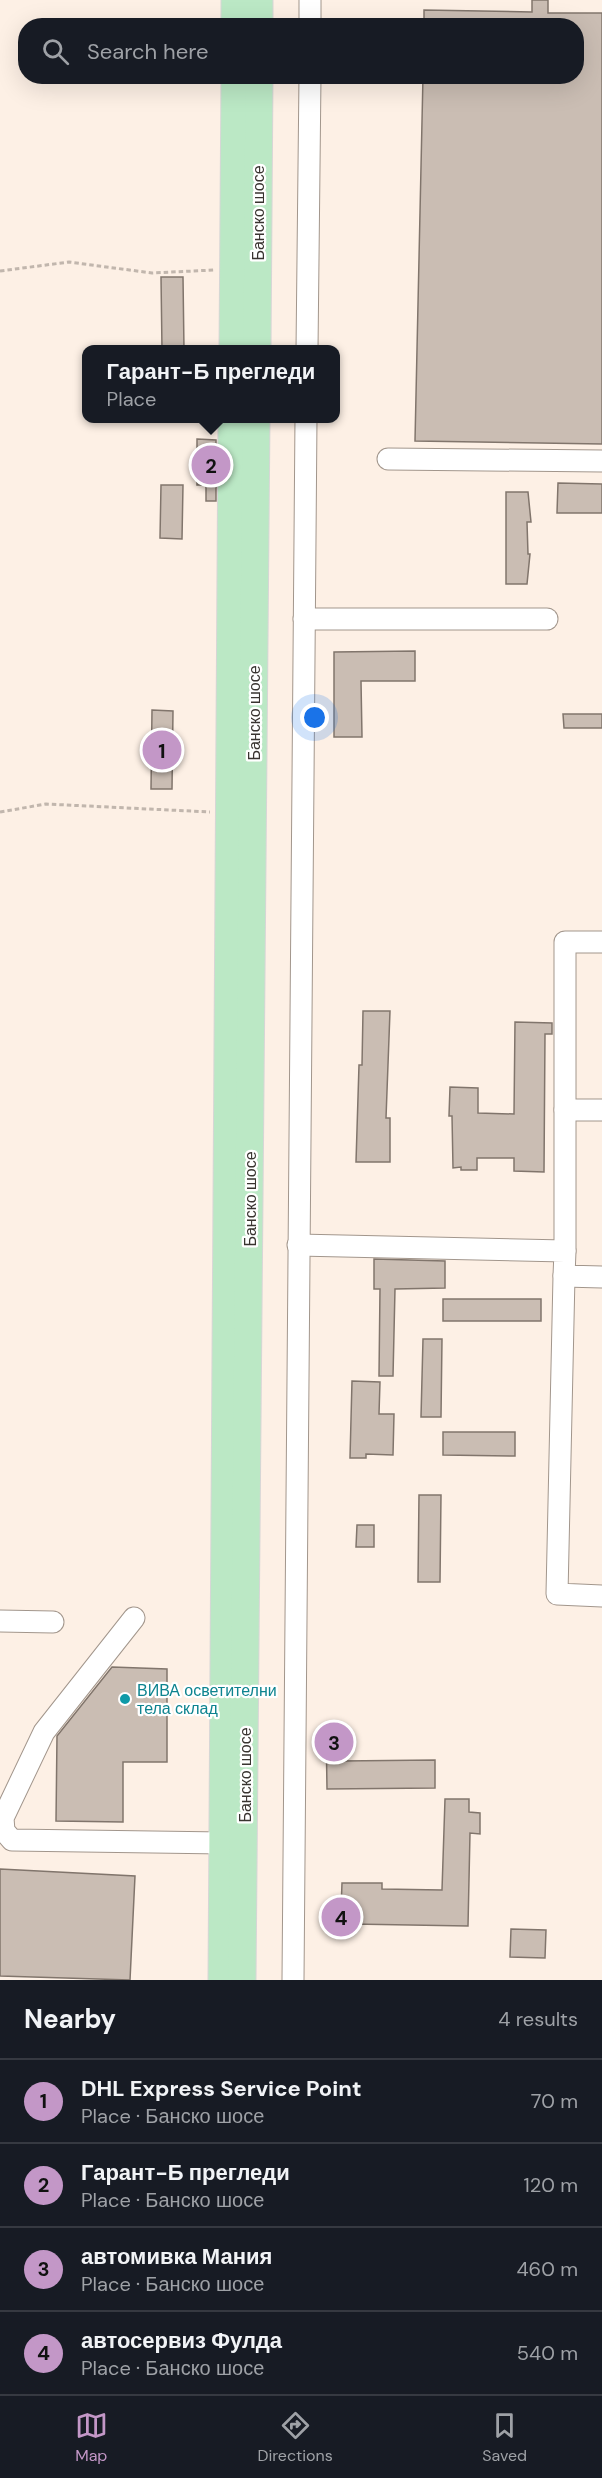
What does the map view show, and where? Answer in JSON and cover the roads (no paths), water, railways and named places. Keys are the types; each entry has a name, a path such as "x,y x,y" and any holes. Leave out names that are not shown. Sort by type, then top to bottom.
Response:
{"main road":[{"path":"235,0 235,18"},
{"path":"259,18 260,0"},
{"name":"Банско шосе","path":"233,345 235,84"},
{"name":"Банско шосе","path":"257,345 259,84"},
{"name":"Банско шосе","path":"222,1980 232,423"},
{"name":"Банско шосе","path":"242,1980 256,423"}],"street":[{"path":"310,0 310,18"},
{"path":"307,345 310,84"},
{"path":"293,1980 306,423"},
{"path":"388,459 602,461"},
{"path":"304,618 547,619"},
{"path":"602,942 565,942 565,1251 558,1594 602,1596"},
{"path":"565,1110 602,1110"},
{"path":"298,1245 565,1251"},
{"path":"564,1276 602,1277"},
{"path":"134,1618 44,1732 3,1818 6,1841 224,1843"},
{"path":"0,1621 53,1622"}],"place":[{"name":"Гарант-Б прегледи","path":"211,465"},
{"name":"DHL Express Service Point","path":"162,750"},
{"name":"ВИВА осветителни тела склад","path":"125,1699"},
{"name":"автомивка Мания","path":"334,1742"},
{"name":"автосервиз Фулда","path":"341,1917"}]}
